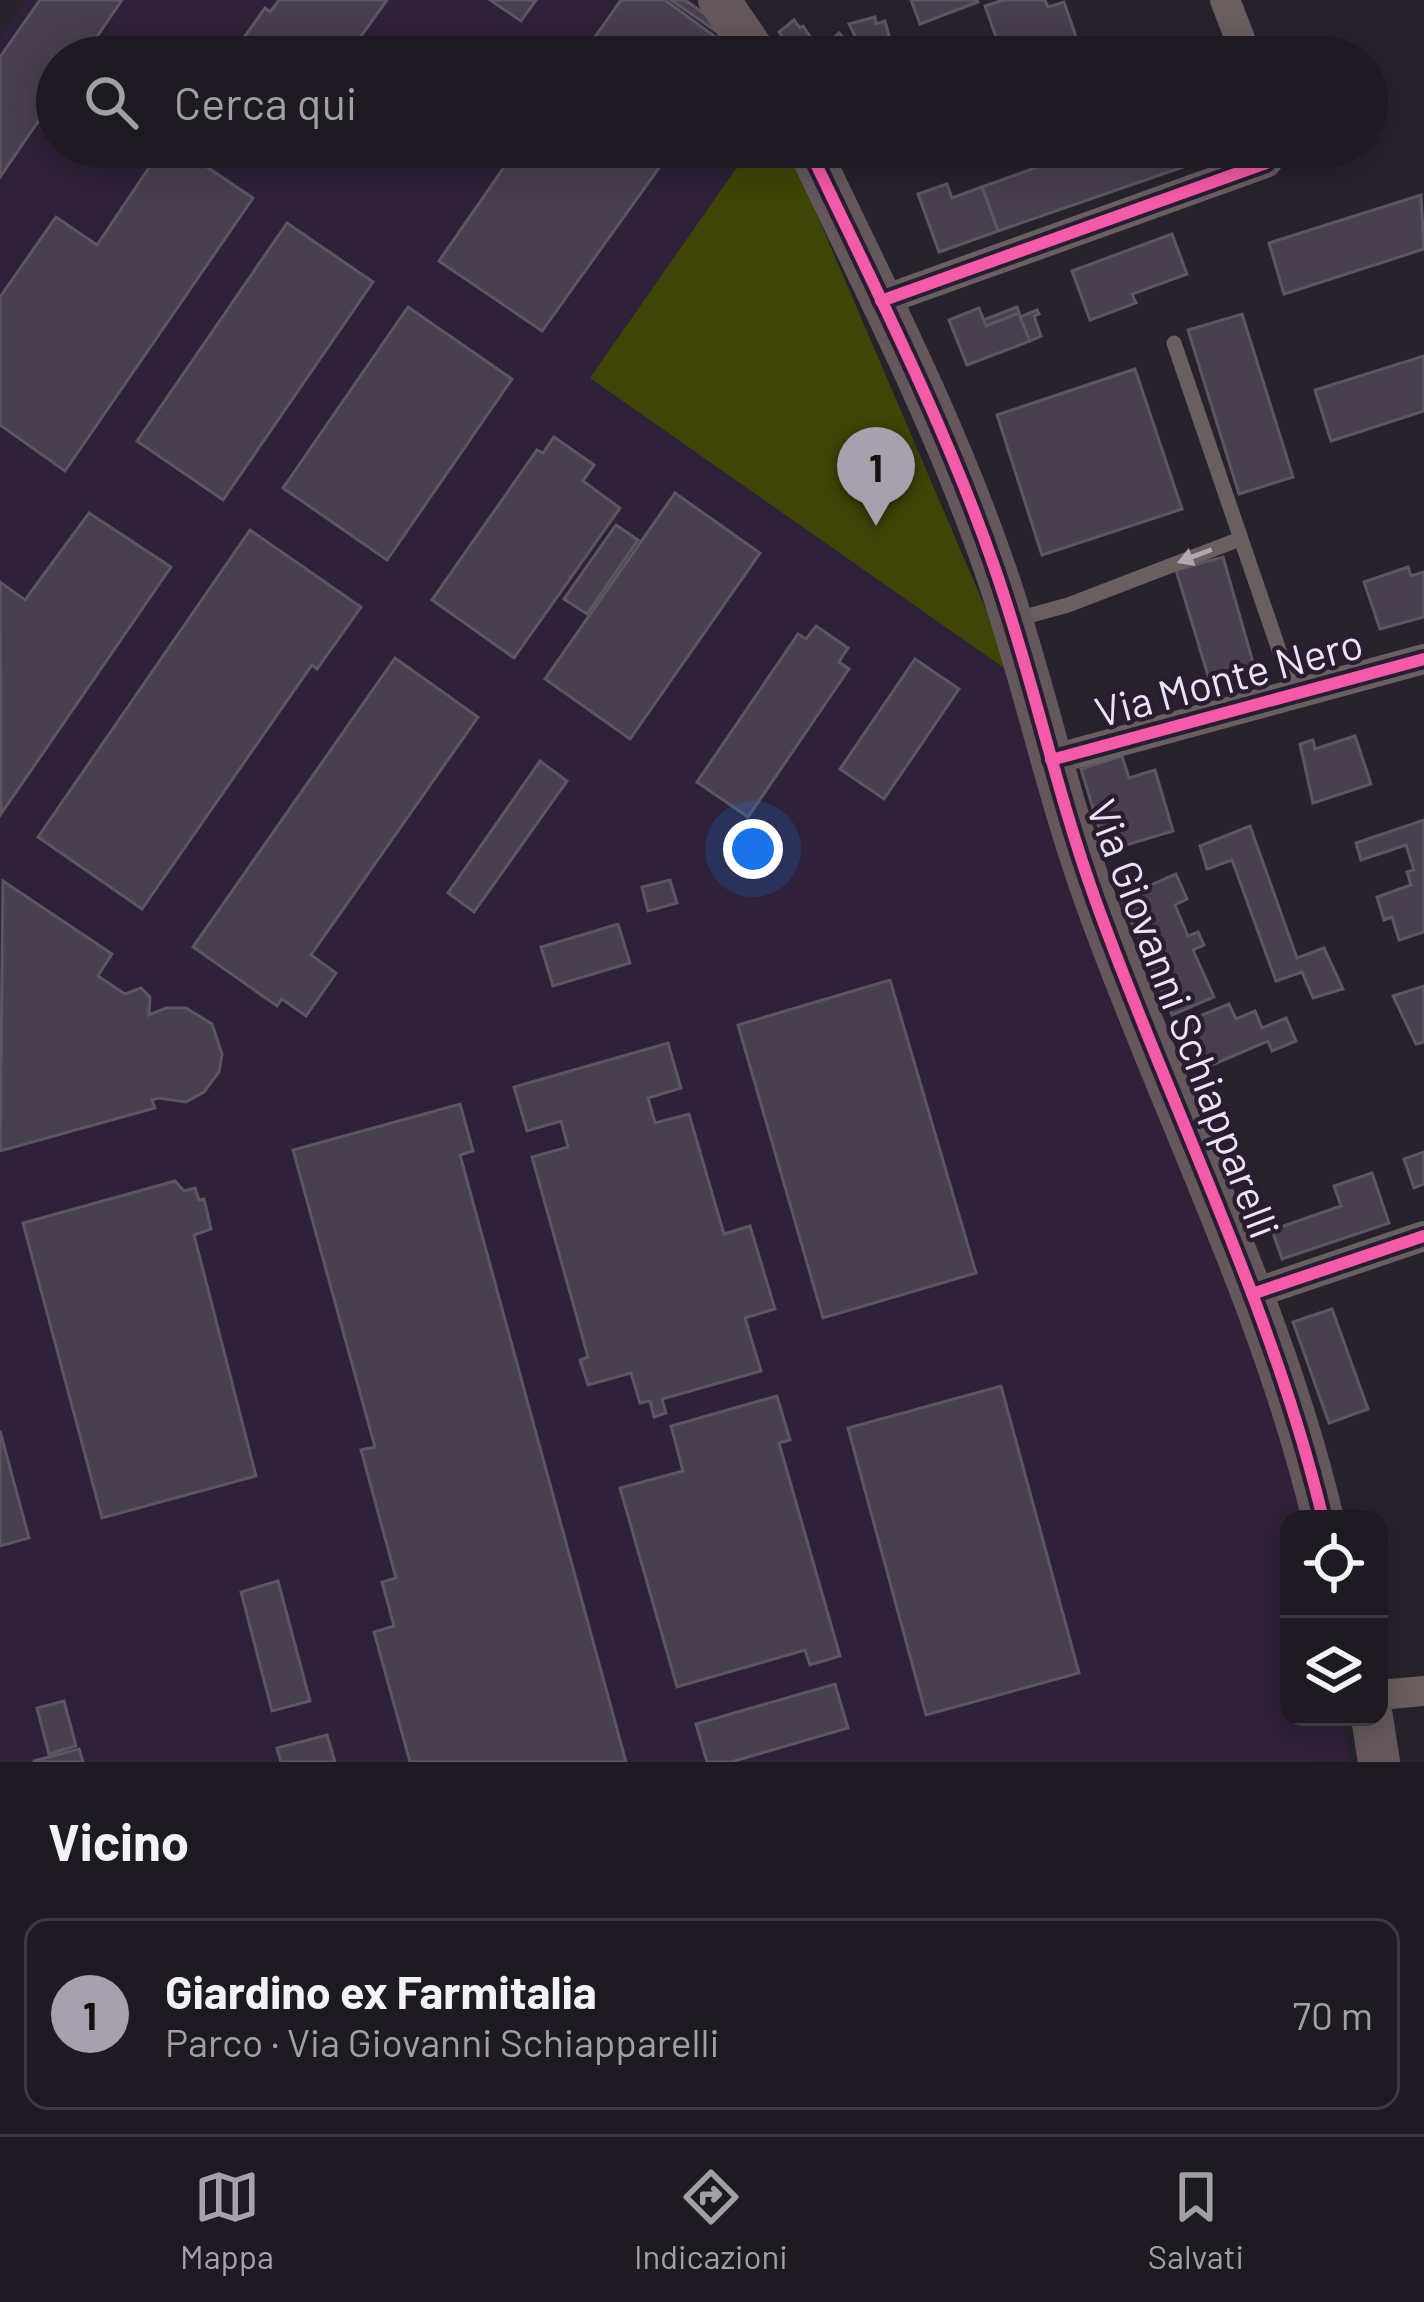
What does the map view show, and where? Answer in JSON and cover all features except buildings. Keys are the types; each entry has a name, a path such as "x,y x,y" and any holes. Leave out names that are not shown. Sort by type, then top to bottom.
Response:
{"street":[{"path":"718,0 743,36"},
{"path":"1225,0 1239,36"},
{"name":"Via Giovanni Schiapparelli","path":"818,168 955,467 1012,621 1095,899 1252,1294 1301,1432 1321,1510"},
{"path":"880,301 1252,168"},
{"name":"Via Monte Nero","path":"1052,760 1294,694 1422,668"},
{"path":"1252,1294 1424,1236"},
{"path":"1388,1693 1424,1691"},
{"path":"1373,1726 1379,1762"}],"lane":[{"path":"1174,343 1294,694"},
{"path":"1012,621 1068,605 1240,539"}],"shaded area":[{"path":"26,0 706,0 727,36 36,36 36,168 736,168 591,378 1014,675 1242,1317 1303,1510 1280,1510 1280,1726 1344,1726 1350,1762 0,1762 0,38"}],"green space":[{"path":"736,168 797,168 1014,675 590,378"}],"cycle path":[{"path":"818,168 907,356 975,515 1009,610 1095,899 1248,1283 1302,1439 1321,1510"},
{"path":"881,301 1252,168"},
{"path":"1051,760 1424,659"},
{"path":"1252,1294 1424,1236"}],"place":[{"name":"Giardino ex Farmitalia","path":"876,526"}]}
